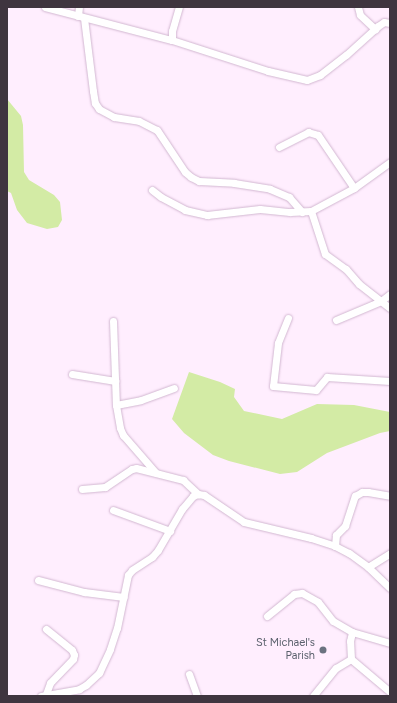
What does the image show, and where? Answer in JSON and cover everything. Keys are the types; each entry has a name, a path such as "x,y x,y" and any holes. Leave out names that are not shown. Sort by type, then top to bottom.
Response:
{"street":[{"path":"45,7 172,40 268,71 307,80 320,75 384,22 390,24"},
{"path":"79,7 95,103 99,110 114,117 139,122 157,130 185,172 191,178 199,181 234,182 270,189 289,197 302,212"},
{"path":"172,40 172,31 179,7"},
{"path":"358,7 360,15 374,29"},
{"path":"279,147 308,132 318,135 354,188"},
{"path":"152,190 161,197 185,210 207,215 260,209 311,212 354,188 390,162"},
{"path":"311,212 325,254 346,269 359,284 390,308"},
{"path":"336,320 381,301 390,294"},
{"path":"288,318 278,343 274,386 316,390 327,377 390,381"},
{"path":"113,321 116,405 120,428 123,435 156,473"},
{"path":"72,374 115,381"},
{"path":"116,405 141,400 174,388"},
{"path":"82,489 105,487 132,469 136,468 182,480 198,494 204,495 248,523 311,538 335,546 349,553 368,566 390,588"},
{"path":"335,546 336,535 346,522 356,496 368,492 390,496"},
{"path":"44,695 79,689 86,686 99,672 110,649 117,628 128,575 132,570 152,557 163,543 182,509 193,496 198,494"},
{"path":"113,510 170,531"},
{"path":"368,566 390,552"},
{"path":"38,580 84,592 124,597"},
{"path":"267,616 294,594 302,593 318,602 333,621 352,632 390,643"},
{"path":"44,695 50,683 74,655 72,650 46,630"},
{"path":"352,632 350,641 351,659 390,692"},
{"path":"313,696 336,668 351,659"},
{"path":"189,674 197,696"}],"green space":[{"path":"7,99 21,116 23,125 24,172 29,180 54,195 60,202 62,220 58,227 47,229 27,223 17,210 11,193 7,191"},
{"path":"189,372 220,382 235,389 234,397 244,411 282,419 317,404 354,405 390,412 390,431 380,433 327,453 297,472 280,474 229,461 213,455 184,433 172,419"}],"place":[{"name":"St Michael's Parish","path":"323,650"}]}
